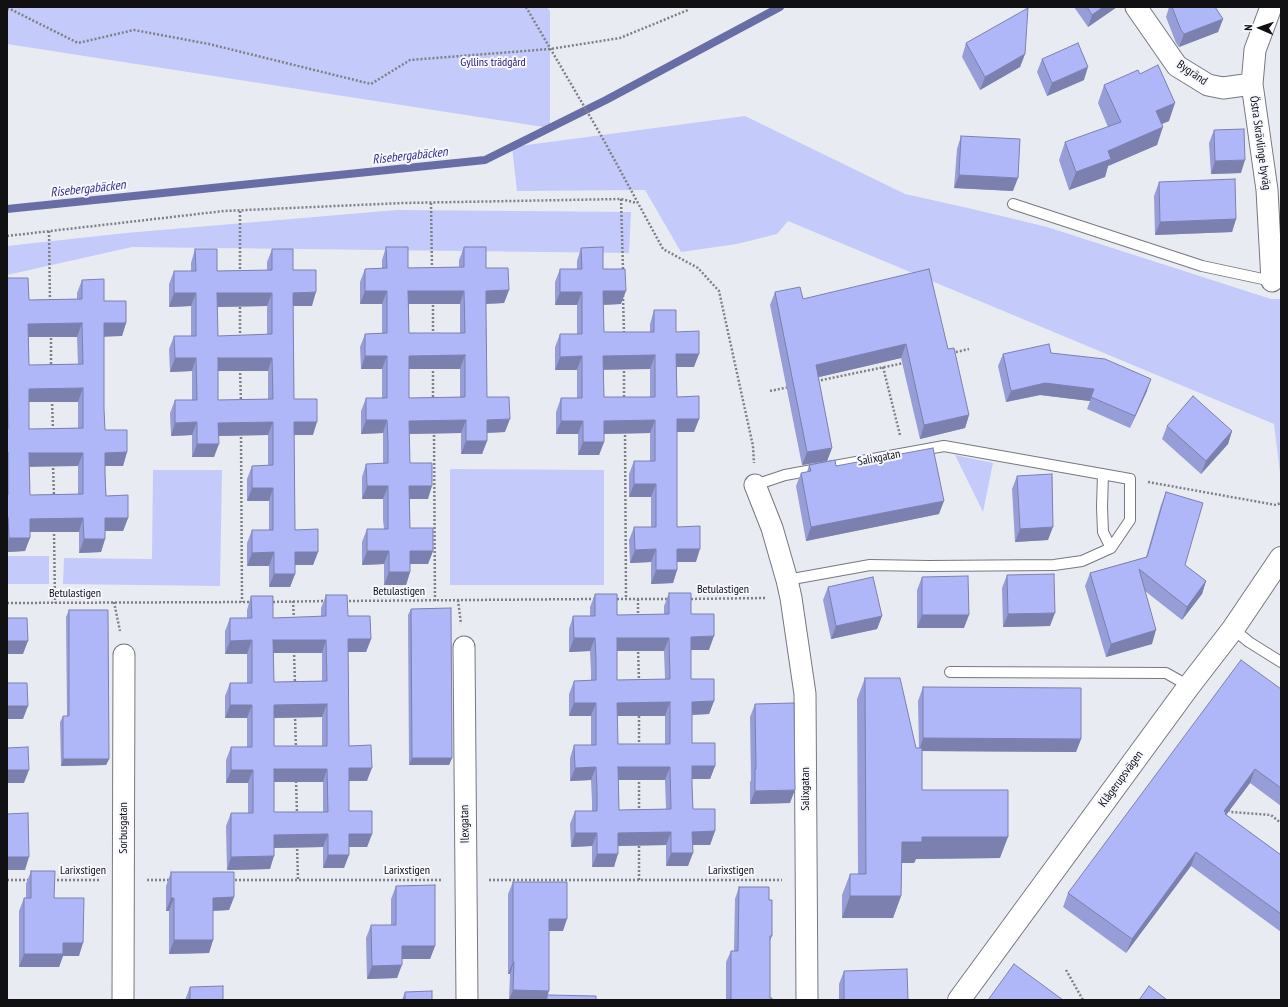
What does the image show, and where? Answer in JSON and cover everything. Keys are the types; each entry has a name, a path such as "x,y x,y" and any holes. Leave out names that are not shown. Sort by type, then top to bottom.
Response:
{"street":[{"name":"Bygränd","path":"1136,7 1177,66 1208,85 1223,88 1252,84"},
{"name":"Östra Skrävlinge byväg","path":"1271,7 1255,50 1252,84 1267,190 1272,281"},
{"name":"Salixgatan","path":"755,485 772,528 789,589 805,694 807,1000"},
{"name":"Klågerupsvägen","path":"960,1000 1189,686 1233,629 1281,558"},
{"name":"Ilexgatan","path":"464,647 467,1000"},
{"name":"Sorbusgatan","path":"123,1000 124,655"}],"lane":[{"path":"1013,204 1202,266 1272,281"},
{"name":"Salixgatan","path":"755,485 785,475 944,446 1130,479"},
{"path":"1103,474 1103,532 1111,548"},
{"path":"789,589 870,565 1054,565 1082,561 1111,548 1130,520 1130,479"},
{"path":"1233,629 1249,642 1281,662"},
{"path":"950,672 1166,673 1189,686"}],"path":[{"path":"526,7 602,137 663,249 698,268 719,291 753,446 755,485"},
{"path":"7,9 10,9 78,43 134,30 210,44 371,84 410,60 550,49 620,38 688,10"},
{"path":"7,236 224,211 403,203 621,199 637,203"},
{"path":"621,199 623,274"},
{"path":"431,203 432,273"},
{"path":"240,211 240,272"},
{"path":"49,231 50,310"},
{"path":"623,290 624,338"},
{"path":"240,296 240,343"},
{"path":"432,297 433,337"},
{"path":"51,326 52,374"},
{"path":"946,354 969,349"},
{"path":"433,361 434,401"},
{"path":"624,361 624,401"},
{"path":"815,382 907,362"},
{"path":"240,366 241,406"},
{"path":"883,367 904,453"},
{"path":"770,391 792,386"},
{"path":"52,397 53,437"},
{"path":"434,425 435,601"},
{"path":"624,425 626,599"},
{"path":"241,429 242,602"},
{"path":"53,461 54,500"},
{"path":"1130,479 1276,505 1281,503"},
{"path":"54,524 55,603"},
{"name":"Betulastigen","path":"684,599 789,589"},
{"name":"Betulastigen","path":"341,601 604,599"},
{"path":"611,599 676,599"},
{"path":"638,599 638,623"},
{"path":"293,601 294,625"},
{"path":"264,602 333,601"},
{"path":"114,602 124,655"},
{"name":"Betulastigen","path":"7,603 256,602"},
{"path":"638,646 638,685"},
{"path":"294,649 295,689"},
{"path":"639,708 639,748"},
{"path":"295,713 296,753"},
{"path":"639,771 639,818"},
{"path":"296,776 297,816"},
{"path":"1225,808 1231,812 1271,815 1281,823"},
{"path":"297,840 298,880"},
{"path":"639,841 639,880"},
{"path":"7,880 30,880"},
{"name":"Larixstigen","path":"46,880 171,880"},
{"name":"Larixstigen","path":"226,880 806,880"},
{"path":"1066,970 1083,1000"}],"green space":[{"name":"Gyllins trädgård","path":"7,7 547,7 550,11 550,128 7,44"},
{"path":"745,116 905,194 1047,227 1271,299 1281,299 1281,481 1274,424 788,221 777,234 737,244 681,252 645,190 517,191 512,147"},
{"path":"397,210 631,212 629,253 132,247 7,275 7,246 126,233"},
{"path":"955,455 993,463 983,512"},
{"path":"450,469 604,470 604,585 450,585"},
{"path":"153,470 222,470 220,586 63,584 64,558 152,559"},
{"path":"7,556 49,556 49,584 7,584"}],"building":[{"path":"1087,7 1103,7 1092,15"},
{"path":"1172,7 1215,7 1223,19 1184,34"},
{"path":"1028,8 1025,54 985,77 966,43"},
{"path":"1078,43 1088,67 1052,83 1042,59"},
{"path":"1158,65 1175,103 1156,111 1163,127 1108,151 1111,159 1076,172 1065,142 1121,122 1104,85 1138,70 1140,74"},
{"path":"1244,129 1245,160 1215,161 1214,130"},
{"path":"961,136 1020,139 1018,178 959,175"},
{"path":"1235,179 1236,219 1160,222 1159,182"},
{"path":"386,247 408,247 408,268 464,267 464,247 486,247 486,268 508,268 509,290 486,291 487,397 509,397 510,419 487,420 487,441 466,441 466,420 409,421 410,463 432,463 432,486 409,486 410,528 433,528 433,551 410,551 410,572 389,572 389,551 367,551 367,529 388,529 388,486 367,486 366,464 388,463 387,420 366,420 366,398 387,398 387,356 365,356 365,334 387,333 387,291 365,291 365,269 387,268","holes":["408,291 464,291 465,333 409,333","465,355 465,397 409,398 409,356"]},
{"path":"603,247 603,269 625,269 626,291 603,291 604,332 654,332 654,310 676,310 676,332 699,331 699,354 676,354 677,397 699,396 699,419 677,419 677,527 700,526 700,549 677,549 677,570 656,570 656,549 635,550 634,527 656,527 656,484 634,484 634,461 655,461 655,420 604,421 604,442 583,442 583,421 561,421 561,398 582,398 582,356 560,357 560,334 582,334 582,292 560,292 560,269 582,269 581,248","holes":["655,355 655,397 604,397 603,356"]},
{"path":"195,249 217,249 217,271 272,270 272,249 293,249 293,270 316,270 316,292 293,293 294,399 317,399 317,422 294,422 295,530 318,529 318,552 295,552 295,574 274,574 274,552 252,553 252,530 273,530 273,488 252,488 252,466 273,465 273,422 218,423 219,444 197,444 197,422 175,423 175,400 197,400 196,358 175,358 174,336 196,336 196,293 174,293 174,271 196,271","holes":["217,293 272,293 272,334 218,336","218,358 272,358 273,399 218,400"]},
{"path":"929,269 948,349 954,348 969,415 924,425 906,344 816,365 832,448 807,452 775,292 800,287 803,299"},
{"path":"7,278 28,278 29,300 82,299 82,280 104,279 104,301 126,301 126,323 104,323 105,430 127,430 127,452 105,453 106,496 128,495 128,518 105,518 105,539 84,539 83,518 30,519 30,538 9,538 7,517","holes":["82,323 83,364 29,365 28,324","83,388 83,428 29,429 29,389","29,453 83,453 83,494 30,495"]},
{"path":"1049,344 1051,353 1105,359 1151,379 1135,416 1091,397 1094,389 1045,383 1011,391 1003,354"},
{"path":"1193,396 1232,431 1206,461 1167,426"},
{"path":"933,448 944,501 811,527 801,473 811,471 809,465 835,460 836,466"},
{"path":"1052,474 1053,527 1020,529 1017,476"},
{"path":"1166,492 1203,503 1185,565 1206,581 1187,607 1139,569 1156,630 1111,644 1090,573 1147,557"},
{"path":"1054,574 1055,613 1008,614 1007,575"},
{"path":"968,576 969,615 922,615 922,577"},
{"path":"873,577 882,616 836,626 828,587"},
{"path":"669,593 691,593 691,614 714,614 714,636 691,637 691,679 714,679 714,701 692,702 692,743 715,743 715,766 692,766 692,787 693,809 715,809 715,831 692,832 693,853 671,853 671,832 618,833 618,854 597,854 597,833 575,833 575,811 597,811 597,789 596,767 575,768 574,745 596,745 596,703 574,703 574,681 596,680 596,659 595,638 574,638 573,616 595,616 595,594 617,594 617,615 669,614","holes":["617,638 669,638 670,679 617,680","670,702 670,744 618,744 617,703","618,767 670,767 671,809 619,810"]},
{"path":"326,595 347,595 348,616 370,616 371,639 348,639 349,746 371,745 372,768 349,768 349,811 372,811 372,834 349,834 349,855 328,855 328,834 274,835 274,856 231,857 231,813 253,813 253,770 231,770 231,747 252,747 252,705 230,705 230,683 252,683 252,640 230,641 230,618 252,618 251,596 273,596 273,618 326,616","holes":["273,640 326,640 327,681 274,682","327,704 327,746 274,746 274,705","274,769 327,769 328,812 274,812"]},
{"path":"451,608 452,758 412,758 411,609"},
{"path":"69,610 108,610 109,759 63,759 63,716 69,716"},
{"path":"7,618 27,618 28,641 7,641"},
{"path":"1241,660 1281,689 1281,788 1255,769 1224,811 1226,812 1225,814 1281,855 1281,914 1196,852 1132,939 1068,893"},
{"path":"865,678 900,678 916,748 922,748 922,790 1008,790 1008,837 922,837 922,842 902,842 901,896 850,896 850,874 866,874"},
{"path":"7,683 27,683 28,706 7,706"},
{"path":"923,687 1081,688 1081,739 923,738"},
{"path":"794,703 795,790 755,791 755,704"},
{"path":"28,747 29,770 7,770 7,748"},
{"path":"28,813 29,857 7,857 7,814"},
{"path":"31,871 55,871 54,898 84,898 83,943 63,943 63,954 24,954 24,898 31,898"},
{"path":"171,872 234,872 234,897 213,898 213,940 174,940 174,898 171,898"},
{"path":"513,882 567,882 567,919 549,919 549,991 513,990"},
{"path":"435,885 435,946 402,946 402,965 372,966 371,925 396,925 396,886"},
{"path":"739,887 769,887 769,900 772,900 772,936 770,936 770,998 772,998 772,1000 731,1000 731,951 738,951"},
{"path":"1014,964 1063,1000 988,1000"},
{"path":"907,969 908,1000 844,1000 844,971"},
{"path":"223,986 223,1000 190,1000 190,987"},
{"path":"1149,986 1167,1000 1139,1000"},
{"path":"432,991 432,1000 405,1000 405,992"},
{"path":"547,995 596,996 596,1000 547,1000"}],"waterway":[{"name":"Risebergabäcken","path":"7,209 485,160 606,100 780,7"}]}
